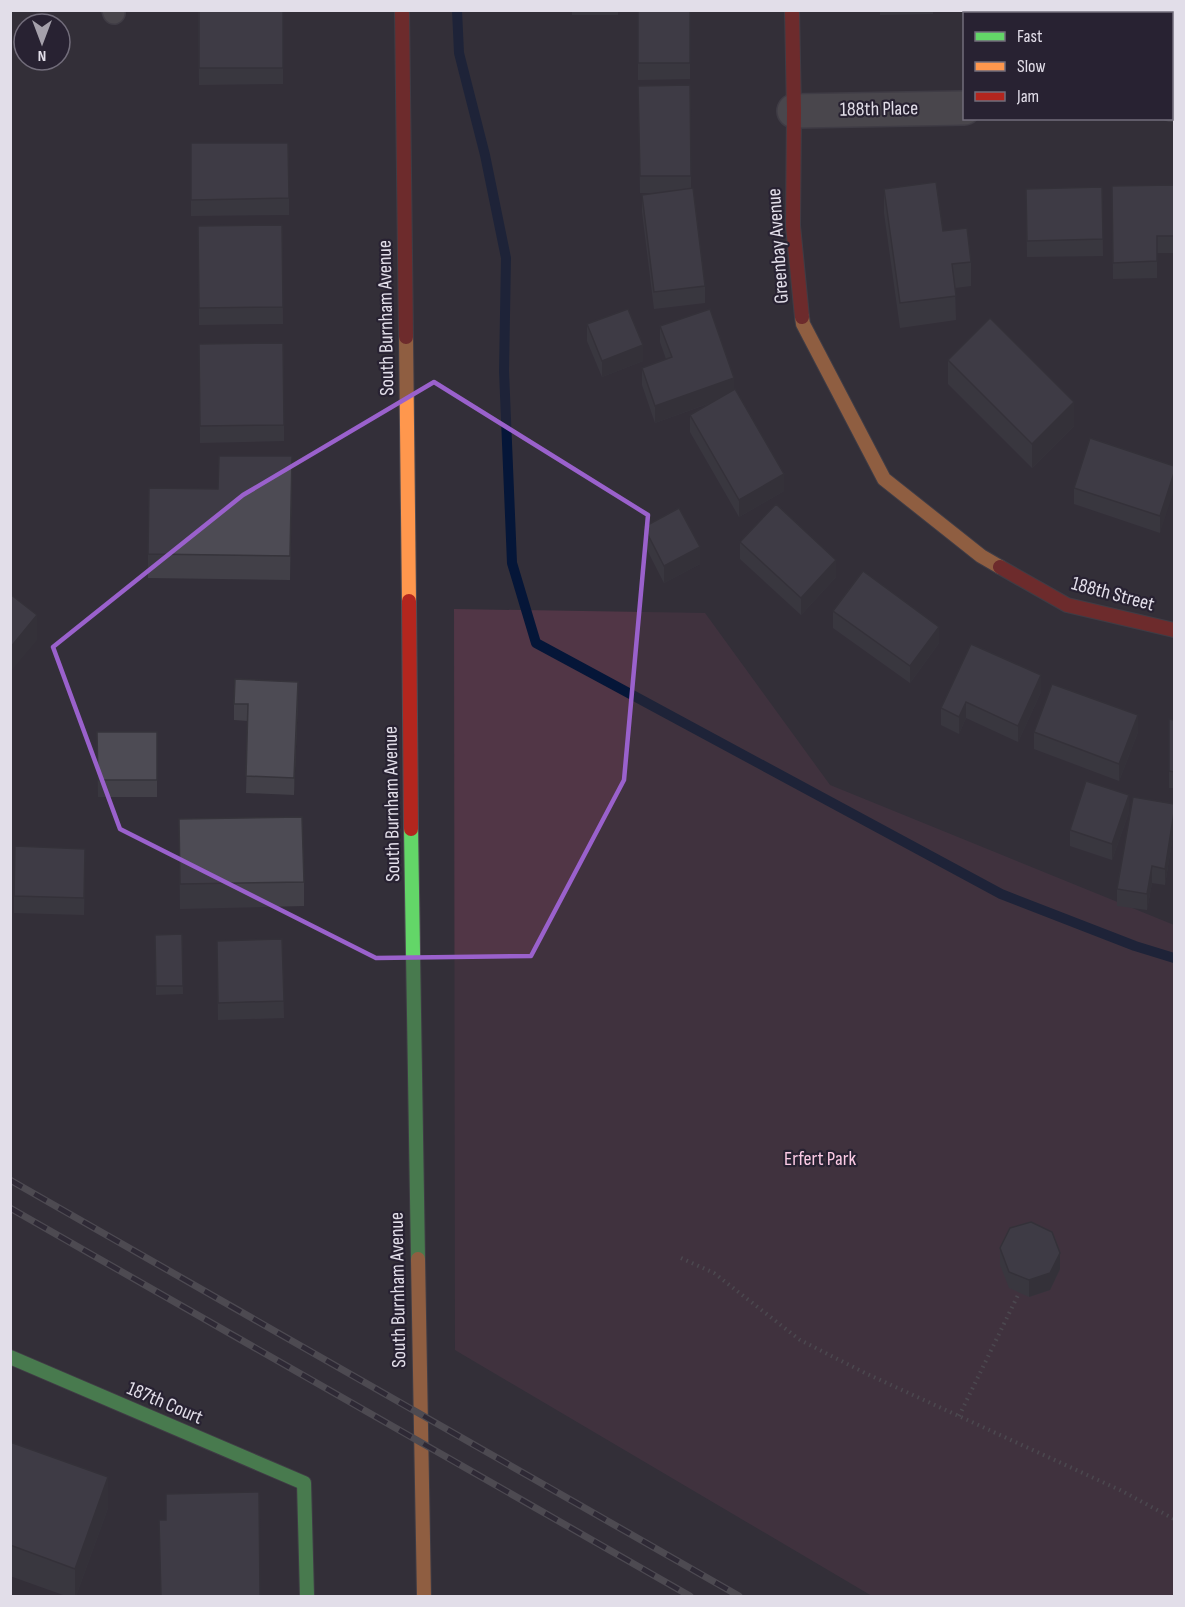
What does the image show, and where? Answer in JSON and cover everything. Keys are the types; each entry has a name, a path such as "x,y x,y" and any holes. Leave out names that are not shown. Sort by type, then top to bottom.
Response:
{"main road":[{"name":"South Burnham Avenue","path":"402,10 414,1087 423,1596"},
{"name":"Greenbay Avenue","path":"792,10 793,226 803,324 884,479 981,556"},
{"name":"188th Street","path":"981,556 1067,605 1174,630"},
{"name":"187th Court","path":"10,1357 304,1484 307,1596"}],"street":[{"name":"188th Place","path":"794,111 963,108"}],"path":[{"path":"681,1258 714,1273 800,1340 867,1374 1120,1490 1174,1519"},
{"path":"959,1416 1019,1293"}],"highlighted area":[{"path":"434,382 648,515 624,780 531,956 376,958 120,829 53,647 243,495"}],"green space":[{"name":"Erfert Park","path":"454,609 705,613 830,785 1174,925 1174,1596 872,1596 455,1350"}],"building":[{"path":"199,10 283,10 283,68 199,68"},
{"path":"638,10 690,10 690,63 638,63"},
{"path":"690,85 691,176 640,176 638,86"},
{"path":"191,143 288,143 289,198 191,200"},
{"path":"936,182 943,231 967,228 971,262 952,264 956,296 900,303 884,189"},
{"path":"1174,185 1174,236 1157,236 1157,261 1113,263 1112,186"},
{"path":"1102,187 1103,239 1027,241 1026,189"},
{"path":"693,188 705,286 654,292 642,195"},
{"path":"282,225 283,307 199,308 198,226"},
{"path":"628,309 643,345 602,361 587,324"},
{"path":"710,309 734,378 655,406 642,368 672,357 660,326"},
{"path":"990,318 1074,402 1032,444 948,360"},
{"path":"283,343 284,425 200,426 199,344"},
{"path":"10,364 11,416 10,416"},
{"path":"735,389 784,474 739,500 690,415"},
{"path":"1090,438 1174,466 1174,473 1160,516 1074,488"},
{"path":"219,456 292,456 290,556 148,554 149,488 218,489"},
{"path":"776,504 836,560 801,598 740,542"},
{"path":"679,508 700,547 664,566 644,527"},
{"path":"863,571 939,627 910,666 833,611"},
{"path":"10,594 37,615 10,648"},
{"path":"971,644 1041,675 1018,726 966,702 959,717 941,708"},
{"path":"235,679 298,682 294,778 246,776 248,704 234,704"},
{"path":"1052,684 1138,715 1119,764 1034,732"},
{"path":"1169,719 1174,720 1174,772 1169,771"},
{"path":"97,732 157,732 157,780 98,780"},
{"path":"1086,781 1129,795 1112,844 1070,830"},
{"path":"1133,797 1174,804 1165,869 1152,866 1147,894 1117,889"},
{"path":"302,817 304,882 180,884 179,819"},
{"path":"15,846 85,849 84,898 14,896"},
{"path":"182,934 183,986 156,986 155,935"},
{"path":"282,939 284,1001 218,1003 217,941"},
{"path":"1031,1222 1052,1232 1060,1253 1050,1273 1029,1280 1009,1272 1000,1248 1010,1228"},
{"path":"10,1442 108,1477 75,1569 10,1545"},
{"path":"259,1492 260,1596 161,1596 159,1520 166,1520 166,1494"}],"waterway":[{"path":"457,10 459,53 485,155 506,258 504,371 512,563 536,643 1001,894 1135,946 1174,958"}],"railway":[{"path":"10,1180 739,1596"},
{"path":"10,1208 690,1596"}],"traffic: fast":[{"path":"411,829 418,1259"},
{"path":"10,1357 304,1483 307,1596"}],"traffic: slow":[{"path":"802,317 803,324 884,479 981,556 1000,567"},
{"path":"406,337 409,601"},
{"path":"418,1259 424,1596"}],"traffic: jam":[{"path":"402,10 406,337"},
{"path":"792,10 793,226 802,317"},
{"path":"1000,567 1067,605 1174,630"},
{"path":"409,601 411,829"}]}
